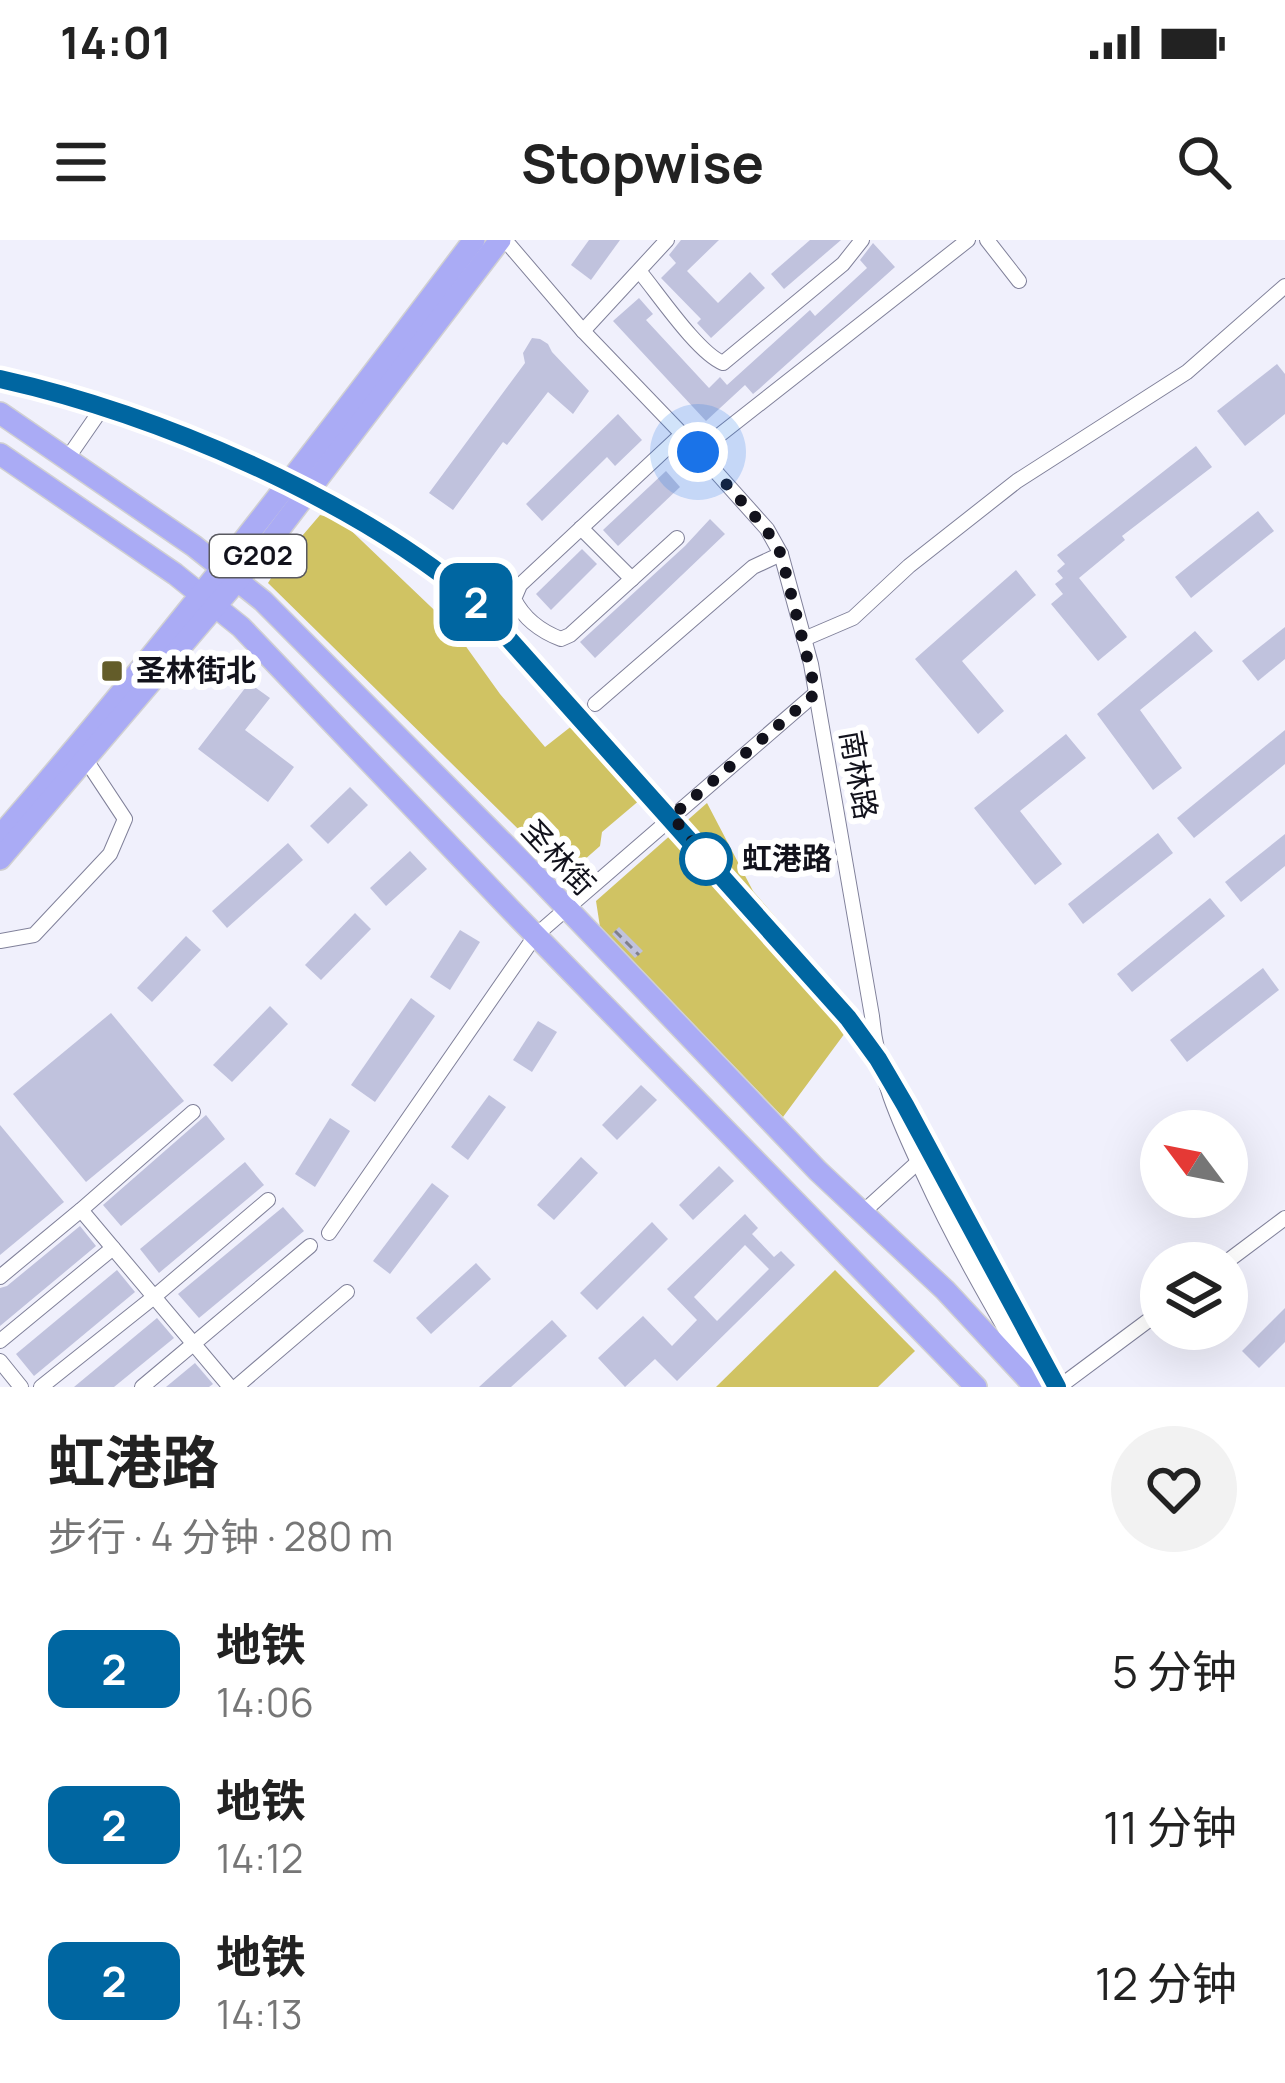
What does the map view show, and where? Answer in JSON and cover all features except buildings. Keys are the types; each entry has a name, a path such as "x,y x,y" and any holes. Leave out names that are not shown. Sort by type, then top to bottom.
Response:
{"highway":[{"name":"G202","path":"230,574 474,240"},
{"name":"G202","path":"0,859 86,760 208,601 502,240"},
{"name":"圣林街","path":"0,413 194,546 263,601 1037,1387"},
{"path":"0,454 175,574 241,627 976,1387"},
{"name":"G202","path":"0,836 208,601"}],"street":[{"name":"南林路","path":"502,240 698,452 766,529 781,554 816,693 874,1045 887,1093 969,1267 1037,1387"},
{"path":"583,331 668,240"},
{"path":"640,272 700,345 723,363 843,264 862,240"},
{"path":"698,452 968,240"},
{"path":"987,240 1019,281"},
{"path":"804,639 853,618 909,566 1017,481 1187,372 1285,286"},
{"path":"68,459 96,417"},
{"path":"677,538 561,639 532,624 514,599 520,585 682,434"},
{"path":"581,529 632,579"},
{"path":"595,704 753,567 781,554"},
{"path":"329,1232 535,936 816,693"},
{"path":"0,941 34,935 110,854 125,818 86,760"},
{"path":"0,1276 194,1112"},
{"path":"862,1213 917,1162"},
{"path":"41,1387 268,1200"},
{"path":"82,1210 233,1387 347,1292"},
{"path":"1248,1246 1285,1218"},
{"path":"142,1387 310,1246"},
{"path":"0,1341 113,1248"},
{"path":"945,1290 965,1295 971,1289 969,1267"},
{"path":"1059,1387 1140,1327"},
{"path":"0,1361 21,1387"}],"path":[{"path":"615,931 638,955"}],"shaded area":[{"path":"320,515 340,520 452,627 545,747 587,714 654,788 602,832 600,846 566,876 268,583"},
{"path":"707,803 753,891 859,1014 783,1117 600,927 596,901"},
{"path":"835,1270 915,1351 878,1387 716,1387"}],"metro line":[{"name":"2","path":"0,379 134,419 287,482 400,544 474,600 848,1018 905,1105 1057,1387"}],"place":[{"name":"圣林街北","path":"112,671"},
{"name":"虹港路","path":"706,859"}],"route":[{"path":"698,452 766,529 781,554 816,693 672,816 706,859"}]}
